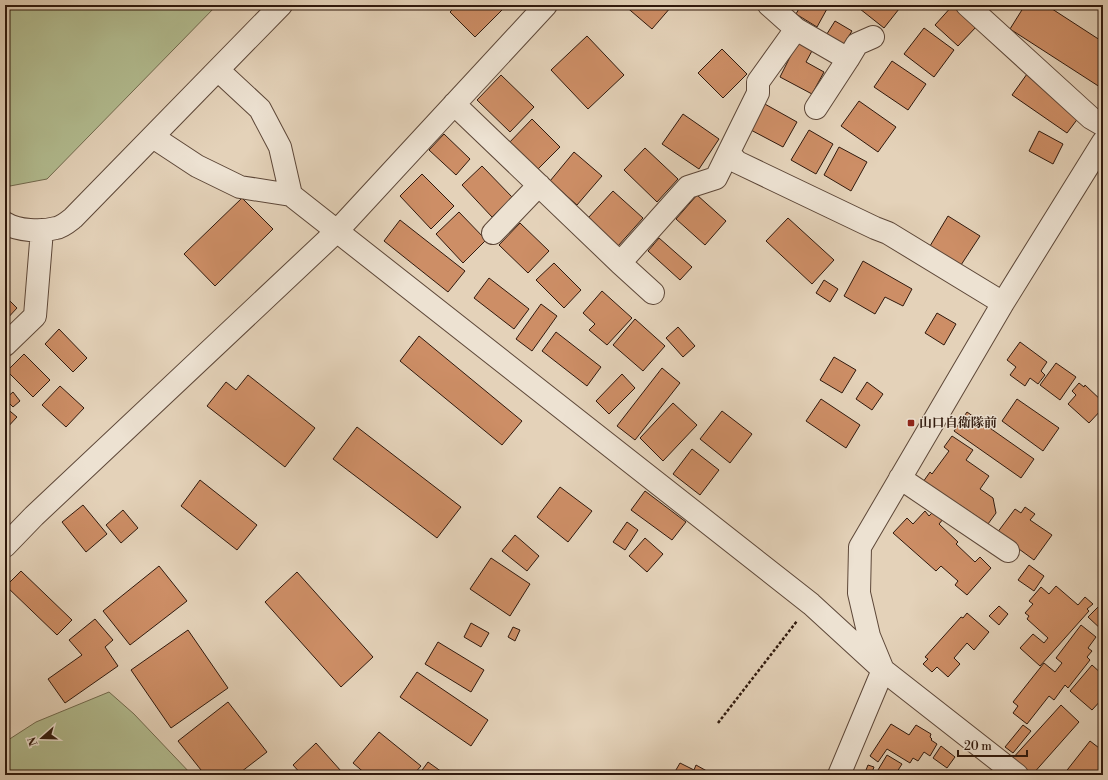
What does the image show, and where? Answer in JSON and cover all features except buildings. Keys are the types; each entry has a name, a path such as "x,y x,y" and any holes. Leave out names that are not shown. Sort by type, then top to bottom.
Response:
{"street":[{"path":"5,223 12,227 42,230 56,228 73,218 154,137 281,5"},
{"path":"5,546 34,516 337,231 546,5"},
{"path":"769,5 796,29 848,59"},
{"path":"966,5 1091,118 1103,124"},
{"path":"620,263 688,187 716,178 758,93 758,82 796,29"},
{"path":"816,108 857,44 873,37"},
{"path":"218,70 260,109 280,147 291,195"},
{"path":"454,104 653,293"},
{"path":"154,137 197,166 240,187 291,195 811,604 883,670 1017,775"},
{"path":"729,153 738,162 888,233 1003,303"},
{"path":"839,775 883,670 869,636 859,593 860,547 1003,303 1100,153"},
{"path":"493,233 539,185"},
{"path":"5,345 35,316 42,230"},
{"path":"900,478 1008,551"}],"path":[{"path":"718,723 811,604"}],"green space":[{"path":"5,5 217,5 47,179 10,186 5,181"},
{"path":"109,692 134,714 192,775 5,775 5,742 36,722"}],"place":[{"name":"山口自衛隊前","path":"911,423"}]}
